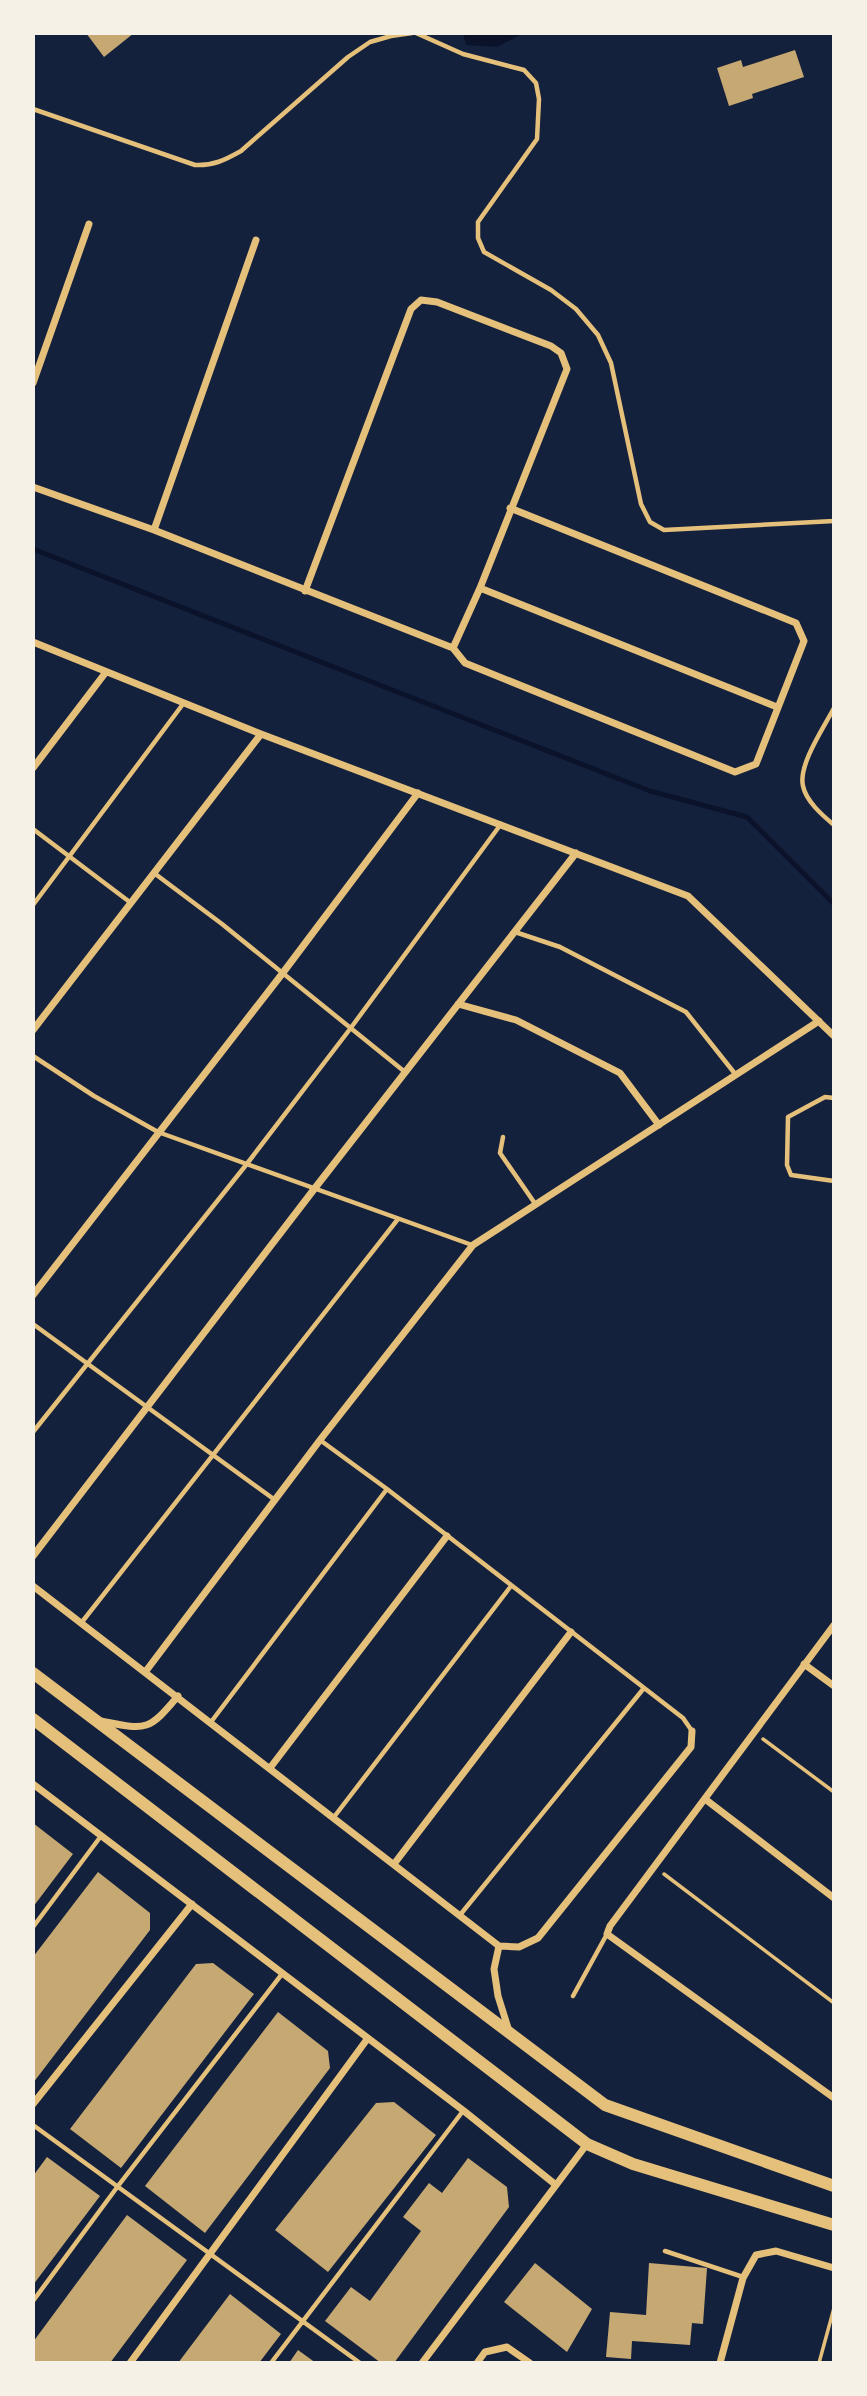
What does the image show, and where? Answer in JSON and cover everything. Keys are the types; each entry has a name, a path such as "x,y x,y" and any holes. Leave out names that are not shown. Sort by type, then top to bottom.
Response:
{"street":[{"path":"33,383 89,224"},
{"path":"154,530 256,240"},
{"path":"305,591 411,309 421,300 437,302 551,346 561,353 567,369 480,588 453,648"},
{"path":"33,487 154,530 453,648 465,663 735,772 756,764 804,641 796,623 510,508"},
{"path":"480,588 777,707"},
{"path":"33,642 261,734 502,823 688,896 834,1036"},
{"path":"33,768 106,671"},
{"path":"34,1028 261,734"},
{"path":"33,1295 282,974 418,793"},
{"path":"33,1556 576,853"},
{"path":"458,1004 516,1020 620,1073 659,1125"},
{"path":"146,1671 320,1440 473,1245 819,1021"},
{"path":"271,1768 447,1536"},
{"path":"33,1586 499,1946 519,1947 538,1938 691,1747 692,1731"},
{"path":"834,1625 753,1731 610,1926 607,1934 834,2098"},
{"path":"394,1864 571,1632"},
{"path":"804,1664 834,1686"},
{"path":"33,1673 605,2105 834,2186"},
{"path":"33,1692 39,1686 49,1685"},
{"path":"94,1719 130,1727 145,1727 158,1720 178,1696"},
{"path":"34,1718 587,2144 633,2164 834,2225"},
{"path":"33,1784 464,2110 556,2185"},
{"path":"705,1799 834,1898"},
{"path":"33,2104 192,1904"},
{"path":"499,1946 494,1969 498,1996 510,2033"},
{"path":"130,2363 368,2038"},
{"path":"422,2363 587,2144"},
{"path":"720,2363 743,2277 756,2255 776,2251 834,2268"},
{"path":"477,2363 485,2352 507,2347 530,2363"}],"lane":[{"path":"33,109 195,165 209,165 222,162 241,151 348,57 370,42 414,33 463,54 524,70 536,83 539,99 537,139 478,222 478,238 484,252 551,290 576,309 598,335 611,363 641,504 650,522 664,530 834,522"},
{"path":"33,905 184,703"},
{"path":"834,708 803,767 803,786 817,811 834,825"},
{"path":"33,1432 246,1165 502,823"},
{"path":"33,829 131,903"},
{"path":"154,873 222,924 405,1072"},
{"path":"514,932 560,947 686,1012 736,1075"},
{"path":"33,1056 94,1096 158,1132 473,1245"},
{"path":"834,1098 825,1097 788,1117 787,1165 791,1175 834,1181"},
{"path":"503,1137 500,1153 536,1206"},
{"path":"82,1622 397,1219"},
{"path":"33,1324 275,1500"},
{"path":"320,1440 683,1718 692,1731"},
{"path":"211,1722 387,1489"},
{"path":"334,1817 511,1586"},
{"path":"460,1916 644,1688"},
{"path":"33,1927 101,1836"},
{"path":"573,1996 607,1934"},
{"path":"33,2301 282,1974"},
{"path":"271,2363 464,2110"},
{"path":"33,2124 360,2363"},
{"path":"665,2251 743,2277"}],"path":[{"path":"753,1731 834,1792"},
{"path":"654,1866 834,2003"},
{"path":"819,2363 834,2308"}],"water":[{"path":"463,33 524,33 497,47 466,45"}],"building":[{"path":"86,33 134,33 104,57"},
{"path":"795,50 804,77 752,94 753,98 729,106 717,68 741,60 743,67"},
{"path":"33,1823 73,1854 33,1907"},
{"path":"98,1872 150,1913 150,1930 33,2083 33,1957"},
{"path":"213,1963 254,1994 121,2168 70,2129 196,1964"},
{"path":"278,2012 328,2051 330,2068 205,2233 145,2186"},
{"path":"394,2102 436,2135 328,2272 275,2230 376,2103"},
{"path":"47,2157 100,2196 33,2285 33,2176"},
{"path":"468,2158 507,2187 509,2207 394,2363 381,2363 325,2321 351,2287 370,2301 421,2231 403,2217 429,2183 442,2193"},
{"path":"127,2215 187,2260 110,2363 33,2363 33,2342"},
{"path":"535,2263 592,2309 567,2352 504,2302"},
{"path":"649,2263 707,2268 703,2324 692,2323 690,2345 632,2341 631,2359 606,2357 610,2312 646,2315"},
{"path":"230,2294 281,2334 259,2363 178,2363"},
{"path":"298,2350 316,2363 289,2363"}],"waterway":[{"path":"33,549 650,791 747,817 834,904"}]}
